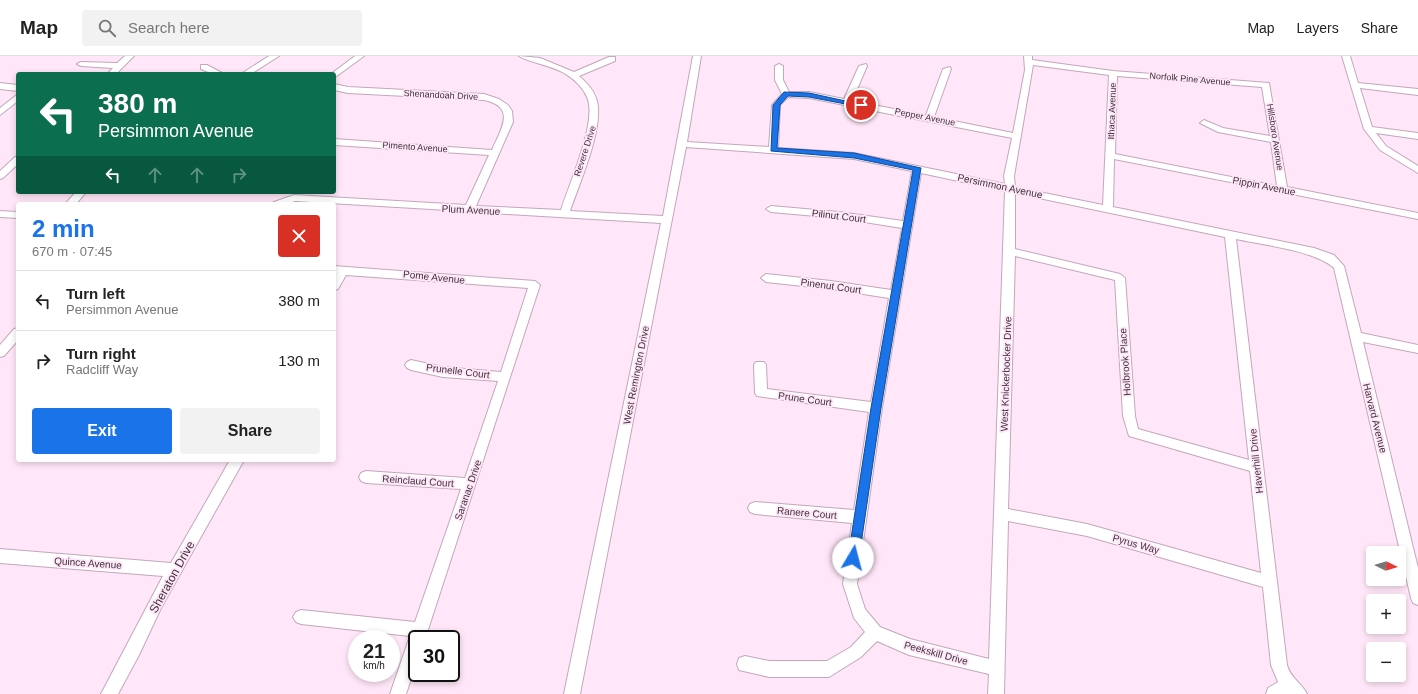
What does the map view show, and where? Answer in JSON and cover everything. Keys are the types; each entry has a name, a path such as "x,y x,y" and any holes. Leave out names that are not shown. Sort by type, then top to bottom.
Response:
{"street":[{"path":"113,72 130,56"},
{"path":"247,72 275,56"},
{"path":"336,74 360,56"},
{"name":"Revere Drive","path":"523,56 555,65 574,75 584,85 590,95 595,119 564,215"},
{"name":"West Remington Drive","path":"572,694 682,144 697,56"},
{"path":"1346,56 1368,130 1383,148 1418,170"},
{"path":"574,75 612,59"},
{"name":"Ithaca Avenue","path":"1028,59 1113,73 1108,209"},
{"name":"West Knickerbocker Drive","path":"996,694 1009,251 1009,176 1028,59"},
{"path":"80,64 119,66"},
{"path":"773,150 776,105 786,94 778,80 779,66"},
{"path":"847,102 863,66"},
{"path":"204,67 215,72"},
{"path":"929,118 947,69"},
{"name":"Norfolk Pine Avenue","path":"1113,73 1266,85"},
{"name":"Hillsboro Avenue","path":"1266,85 1283,190"},
{"path":"1355,85 1418,92"},
{"path":"0,86 16,88"},
{"name":"Shenandoah Drive","path":"336,87 348,90 478,96 495,100 508,110 510,118 469,210"},
{"name":"Pepper Avenue","path":"786,94 809,95 1016,136"},
{"path":"0,112 16,99"},
{"path":"1204,123 1221,130 1275,140"},
{"path":"1368,130 1418,136"},
{"name":"Pimento Avenue","path":"336,142 495,153"},
{"name":"Persimmon Avenue","path":"682,144 854,156 1010,187 1314,252"},
{"name":"Pippin Avenue","path":"1111,156 1418,216"},
{"path":"0,176 16,161"},
{"name":"Peekskill Drive","path":"917,168 876,408 850,584 859,613 875,632 909,647 996,668"},
{"path":"72,202 79,194"},
{"name":"Plum Avenue","path":"283,202 294,198 469,210 667,220"},
{"name":"Pilinut Court","path":"771,210 839,214 907,226"},
{"path":"0,214 16,215"},
{"name":"Haverhill Drive","path":"1230,235 1279,665 1281,675 1293,690"},
{"name":"Holbrook Place","path":"1009,251 1120,278 1129,416 1133,432 1256,467"},
{"name":"Harvard Avenue","path":"1314,252 1330,258 1338,266 1418,598"},
{"name":"Pome Avenue","path":"338,270 534,285"},
{"name":"Pinenut Court","path":"766,278 832,285 895,296"},
{"name":"Saranac Drive","path":"420,630 470,484 534,285"},
{"path":"0,353 16,334"},
{"path":"1355,336 1418,350"},
{"name":"Prunelle Court","path":"411,365 443,372 505,377"},
{"name":"Prune Court","path":"760,365 761,393 876,408"},
{"name":"Sheraton Drive","path":"109,694 175,570 236,462"},
{"name":"Reinclaud Court","path":"366,477 470,484"},
{"name":"Ranere Court","path":"755,508 859,517"},
{"name":"Pyrus Way","path":"1001,514 1087,530 1269,582"},
{"name":"Quince Avenue","path":"0,556 175,570"},
{"path":"301,617 420,630"},
{"path":"745,664 769,669 829,669 856,652 875,632"},
{"name":"Saranac Drive","path":"398,694 408,665"},
{"path":"1274,694 1293,690"}],"route":[{"path":"853,558 876,408 917,168 839,154 773,150 776,105 786,94 809,95 861,105"}]}
